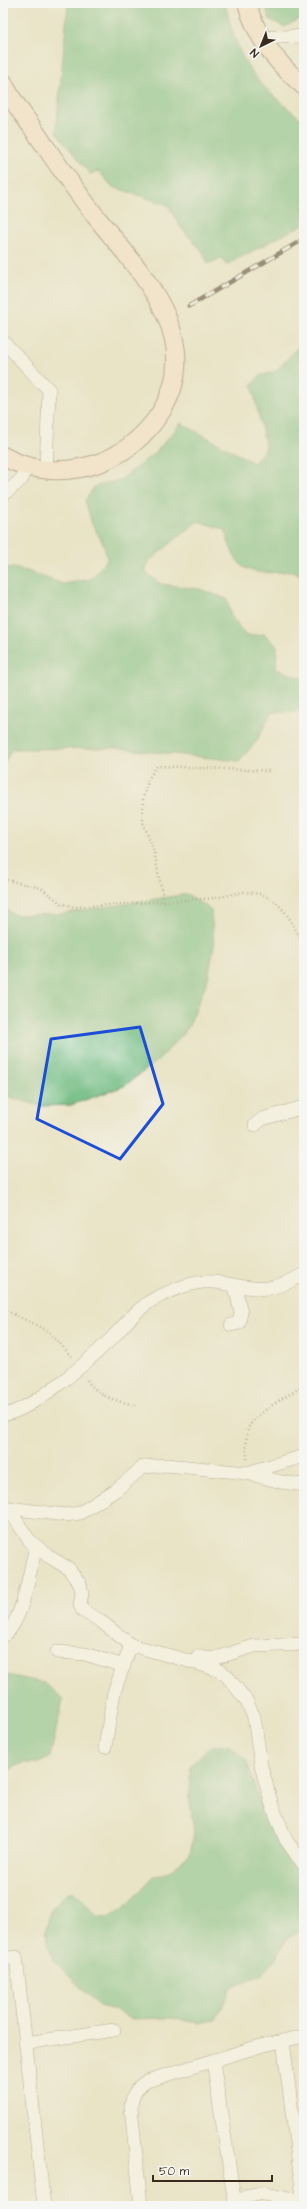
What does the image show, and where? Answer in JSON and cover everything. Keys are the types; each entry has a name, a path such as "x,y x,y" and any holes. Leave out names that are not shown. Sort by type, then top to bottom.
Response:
{"street":[{"path":"247,3 262,38 282,67 304,86"},
{"path":"262,38 301,36"},
{"path":"3,82 50,153 96,216 149,282 163,306 172,331 175,352 174,375 168,400 154,422 133,445 114,457 88,467 46,470 26,467 3,456"},
{"path":"3,341 50,390 46,470"},
{"path":"3,495 22,479 26,467"},
{"path":"255,1125 262,1119 300,1108 304,1114"},
{"path":"3,1416 23,1408 54,1388 110,1341 137,1311 154,1299 192,1284 213,1282 253,1290 270,1288 289,1282 304,1274"},
{"path":"231,1324 239,1323 241,1312 235,1287"},
{"path":"247,1473 304,1456"},
{"path":"5,1506 65,1515 80,1513 116,1490 143,1467 167,1465 247,1473 281,1482 304,1485"},
{"path":"5,1506 17,1526 36,1547 68,1568 80,1584 82,1593 80,1605 83,1611 99,1620 131,1644 182,1658 218,1670 228,1676 246,1700 254,1717 261,1766 272,1805 286,1840 304,1865"},
{"path":"3,1636 8,1632 18,1616 36,1547"},
{"path":"105,1747 114,1692 131,1644"},
{"path":"182,1658 188,1655 213,1659 254,1646 304,1644"},
{"path":"57,1652 85,1654 124,1666"},
{"path":"3,1959 16,1957 44,2206"},
{"path":"25,2043 114,2030"},
{"path":"141,2206 131,2107 134,2095 140,2085 147,2081 213,2061 304,2036"},
{"path":"213,2061 234,2205 246,2196 255,2193 268,2194 289,2200 304,2198 283,2041"}],"path":[{"path":"164,901 154,852 143,822 143,798 149,778 157,766 270,771"},
{"path":"3,879 41,888 62,904 76,907 215,898 244,892 261,894 276,902 281,907 304,944"},
{"path":"247,1473 247,1440 249,1427 259,1416 304,1385"}],"highlighted area":[{"path":"140,1027 163,1104 120,1159 37,1119 51,1039"}],"green space":[{"path":"68,3 225,3 236,42 251,71 273,95 304,121 304,224 226,265 222,258 208,264 203,252 182,229 168,205 113,187 98,171 90,174 56,132"},
{"path":"265,3 304,3 304,16 285,27 269,19"},
{"path":"299,346 304,346 304,578 294,571 266,573 248,569 241,564 235,556 225,530 198,521 149,561 145,572 161,584 200,589 227,599 231,616 246,636 265,634 277,646 276,669 304,679 304,712 272,712 256,742 239,761 115,748 12,749 3,765 3,574 8,567 27,571 63,584 91,579 107,559 104,545 92,524 85,501 94,487 122,479 156,452 181,423 254,463 266,448 252,385 260,376 276,371"},
{"path":"187,894 211,910 214,946 208,979 188,1028 159,1060 124,1086 71,1105 41,1106 3,1095 3,908 15,915 60,914"},
{"path":"3,1674 45,1683 63,1700 50,1757 39,1763 23,1763 12,1768 3,1784"},
{"path":"228,1745 247,1761 259,1802 285,1857 304,1879 304,1929 287,1939 276,1958 261,1975 231,1988 216,2020 198,2023 171,2018 132,2019 116,2010 99,2006 53,1960 45,1931 52,1908 68,1892 75,1892 97,1916 108,1917 122,1910 153,1877 169,1872 190,1854 194,1831 189,1794 191,1765 210,1746"}],"railway":[{"path":"189,306 304,239"}]}
